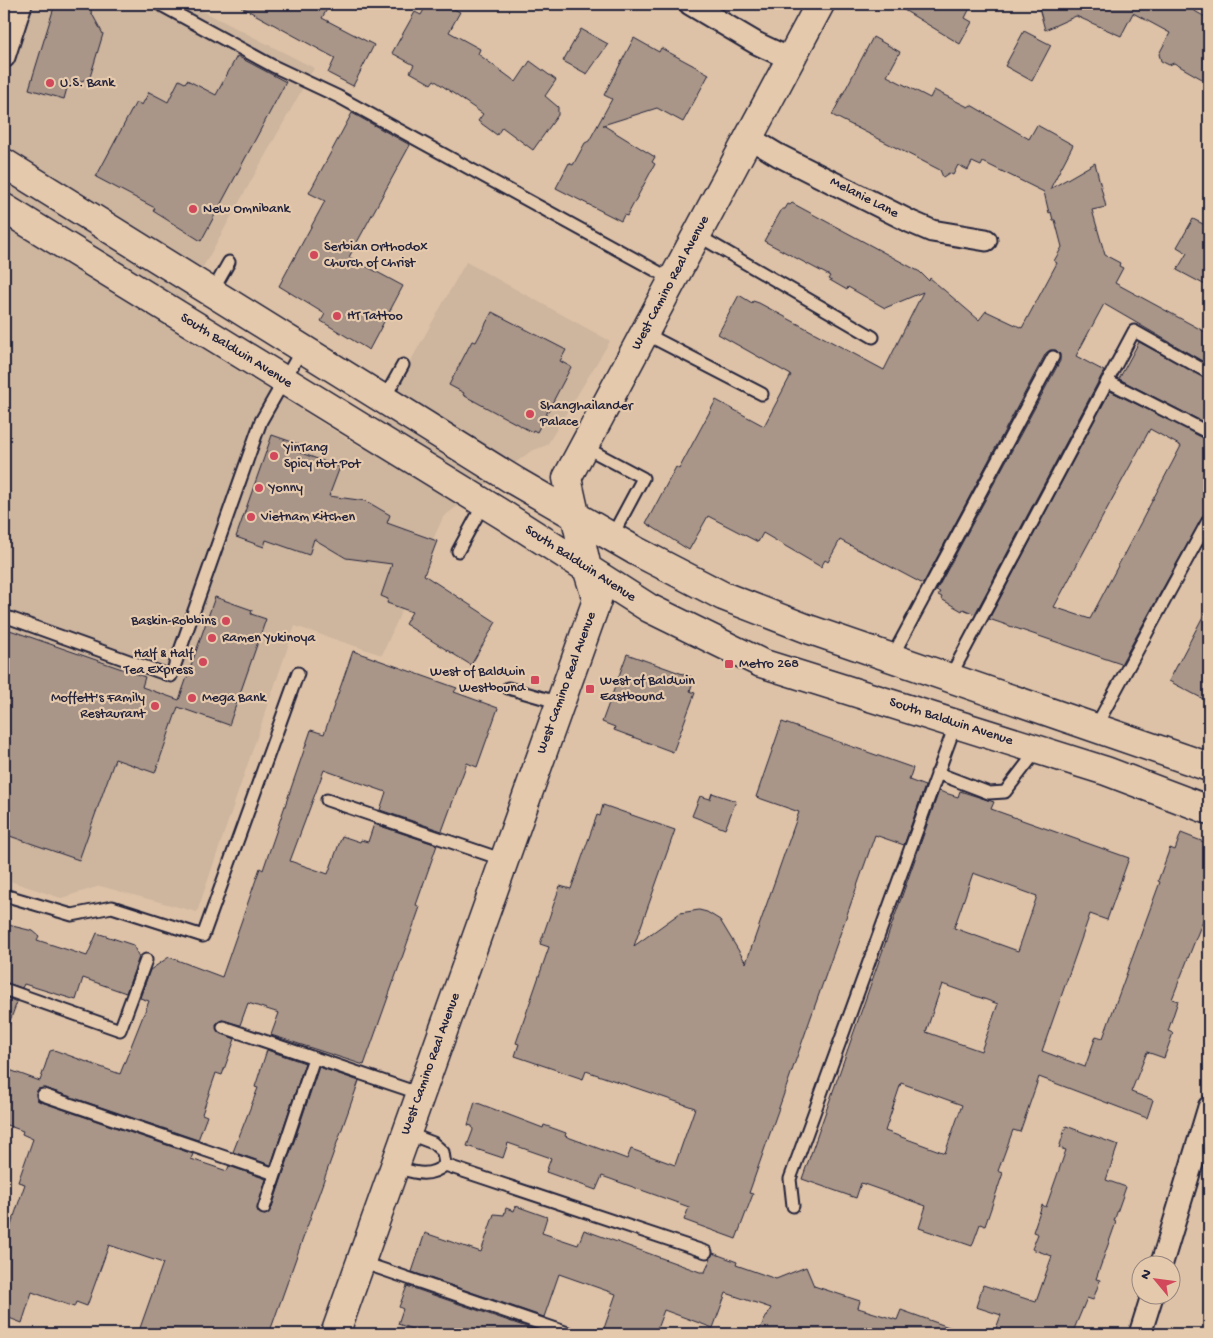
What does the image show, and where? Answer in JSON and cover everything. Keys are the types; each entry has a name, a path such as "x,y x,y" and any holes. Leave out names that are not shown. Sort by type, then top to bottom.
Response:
{"main road":[{"name":"West Camino Real Avenue","path":"335,1334 596,600 567,478 820,4"},
{"path":"4,163 515,481 611,537 723,596 892,658 1096,726 1209,767"},
{"name":"South Baldwin Avenue","path":"4,208 484,503 649,608 760,663 1106,771 1209,810"}],"street":[{"path":"4,57 20,4"},
{"path":"690,4 756,43 790,59"},
{"name":"Melanie Lane","path":"748,136 778,154 911,222 932,231 986,240"},
{"path":"1164,1256 1209,1108"},
{"path":"1140,1334 1149,1306"}],"lane":[{"path":"159,4 273,66 339,97 673,280"},
{"path":"697,234 873,337"},
{"path":"212,292 229,262"},
{"path":"950,677 1134,331 1209,373"},
{"path":"644,334 762,394"},
{"path":"4,616 171,676 261,421 302,349"},
{"path":"892,658 1053,357"},
{"path":"384,399 403,365"},
{"path":"1108,381 1209,433"},
{"path":"584,446 643,478 611,537"},
{"path":"458,551 484,503"},
{"path":"1096,726 1209,519"},
{"path":"4,895 72,915 112,907 203,936 298,673"},
{"path":"508,688 560,703"},
{"path":"792,1206 790,1179 956,723"},
{"path":"937,773 989,793 1005,792 1038,749"},
{"path":"327,800 504,860"},
{"path":"4,989 120,1030 146,960"},
{"path":"223,1027 421,1094"},
{"path":"264,1208 314,1058"},
{"path":"43,1095 275,1174"},
{"path":"407,1133 433,1143 443,1152 444,1165"},
{"path":"394,1167 418,1173 436,1172 444,1165"},
{"path":"444,1165 706,1252"},
{"path":"361,1262 571,1334"}],"shaded area":[{"path":"4,4 189,4 314,68 169,328 362,448 466,262 610,341 547,445 531,451 443,517 382,655 295,626 197,912 100,886 61,898 4,879"}],"building":[{"path":"55,4 93,4 91,12 103,34 90,77 67,88 64,99 29,89"},
{"path":"236,4 330,4 322,18 374,45 353,86 328,73 335,58"},
{"path":"427,4 444,4 460,12 449,32 480,49 478,54 516,82 530,61 556,80 545,96 558,107 558,115 533,150 502,127 497,135 478,121 483,114 434,80 431,84 410,72 414,65 392,53 415,12 421,15"},
{"path":"894,4 972,4 965,18 972,22 960,44"},
{"path":"1038,4 1182,4 1209,19 1209,83 1174,63 1169,65 1161,61 1159,54 1170,33 1133,13 1121,36 1076,16 1045,30"},
{"path":"581,29 608,44 587,74 563,61"},
{"path":"1024,31 1051,45 1032,81 1005,66"},
{"path":"873,37 900,52 887,76 930,98 934,90 968,107 971,105 1029,139 1037,125 1073,145 1050,189 1095,163 1106,207 1092,210 1105,255 1120,263 1119,266 1123,268 1115,283 1209,334 1209,365 1104,304 1076,356 1104,371 975,614 963,609 962,611 941,599 942,597 938,595 940,592 936,591 1060,361 1060,354 1056,350 1050,350 1046,353 923,584 840,540 828,562 825,560 821,567 763,533 758,542 708,516 689,550 646,523 676,467 679,469 716,400 764,426 791,375 718,334 739,295 752,303 753,301 759,303 884,370 923,292 885,308 848,287 847,290 828,279 830,276 764,241 782,209 785,209 788,204 792,203 920,272 929,281 930,278 979,320 986,311 1022,328 1057,263 1054,261 1062,247 1055,220 1053,220 1051,212 1049,213 1044,192 983,162 981,166 972,162 968,170 958,165 953,175 949,173 943,177 940,170 832,115"},
{"path":"634,38 659,52 661,48 709,74 683,122 657,108 603,125 655,157 652,162 655,164 627,216 624,215 621,221 556,188 569,163 573,165 585,143 589,141 612,99 604,95"},
{"path":"237,56 286,82 201,241 153,211 155,208 96,177 136,102 142,105 149,92 168,102 179,80 185,83 187,80 216,95"},
{"path":"352,113 410,145 349,257 403,286 369,350 321,321 325,314 279,286 325,201 309,193"},
{"path":"1193,219 1209,227 1209,287 1177,270 1187,253 1177,247"},
{"path":"492,312 566,350 560,361 571,367 537,432 533,430 532,432 463,395 464,393 449,385 472,341 476,342"},
{"path":"1139,342 1209,380 1209,425 1119,379"},
{"path":"1110,391 1209,440 1209,505 1121,664 989,619","holes":["1150,429 1181,446 1090,619 1054,607"]},
{"path":"272,435 301,445 298,452 340,467 329,496 366,501 390,515 387,523 437,541 424,575 496,622 471,665 405,624 412,612 387,603 388,599 381,596 392,564 346,558 314,539 309,555 266,540 264,547 236,537"},
{"path":"215,597 252,610 251,614 266,619 229,725 178,707 155,773 115,759 79,860 4,834 4,628 145,677 142,687 179,700"},
{"path":"1209,605 1209,702 1169,681"},
{"path":"353,651 457,688 454,692 498,708 477,767 467,763 442,831 380,810 386,792 324,770 290,861 328,874 342,836 360,842 361,840 368,842 374,824 437,845 416,905 420,907 364,1065 271,1035 279,1013 248,1003 240,1025 222,1020 216,1024 218,1032 235,1039 222,1075 216,1073 202,1114 207,1116 198,1140 45,1088 38,1089 36,1093 37,1100 41,1102 193,1154 191,1159 227,1171 229,1166 266,1179 257,1209 259,1213 265,1215 271,1210 319,1067 359,1081 269,1334 140,1334 142,1329 140,1328 163,1263 109,1245 87,1306 76,1302 74,1307 32,1292 22,1323 4,1316 4,1246 25,1184 18,1182 33,1139 22,1134 23,1131 4,1124 4,1068 40,1081 50,1051 54,1050 120,1074 149,1001 140,998 150,970 169,957 222,977 260,868 263,870 311,730 324,734"},
{"path":"627,654 694,678 690,691 695,693 673,752 614,730 615,727 602,722"},
{"path":"782,722 913,768 909,780 925,786 904,845 875,835 749,1193 753,1194 736,1239 684,1220 689,1207 602,1176 596,1190 546,1172 551,1158 508,1143 503,1158 467,1146 473,1130 472,1126 468,1125 475,1102 543,1128 544,1125 566,1133 565,1136 627,1159 631,1149 675,1165 695,1108 586,1071 583,1079 515,1056 519,1044 516,1043 549,947 540,944 560,886 571,889 597,815 600,816 603,805 675,830 634,946 680,913 699,910 707,912 720,920 746,963 799,812 756,797"},
{"path":"939,791 958,797 960,791 994,802 991,809 1129,858 1107,920 1090,914 1042,1051 1085,1067 1096,1036 1103,1038 1160,882 1158,881 1170,848 1175,850 1181,833 1209,844 1209,905 1172,999 1178,1001 1168,1031 1173,1033 1164,1058 1147,1052 1131,1092 1153,1100 1147,1118 1039,1077 1020,1132 1013,1130 998,1171 1003,1173 985,1226 980,1224 972,1246 919,1228 926,1206 861,1183 856,1198 802,1179","holes":["973,873 1037,896 1018,951 954,928","942,984 998,1004 981,1051 926,1032","901,1083 962,1105 945,1153 885,1131"]},
{"path":"712,793 736,801 725,829 692,816 700,796 710,799"},
{"path":"4,924 33,931 39,936 37,940 87,956 97,933 133,945 139,957 126,993 83,978 76,1000 24,984 22,988 4,982"},
{"path":"4,997 17,1002 6,1032 4,1031"},
{"path":"267,1050 305,1063 271,1165 233,1152 258,1088 255,1087"},
{"path":"1066,1126 1118,1145 1106,1180 1126,1187 1096,1279 1100,1280 1093,1300 1087,1298 1072,1334 994,1334 1001,1315 976,1307 983,1285 1036,1302 1052,1256 1032,1249 1038,1234 1033,1232 1042,1205 1046,1207 1066,1150 1059,1148"},
{"path":"516,1206 547,1217 542,1233 578,1245 584,1230 700,1272 705,1272 713,1253 737,1262 736,1265 776,1279 806,1267 814,1286 860,1301 858,1308 897,1320 901,1310 960,1331 960,1334 757,1334 771,1308 726,1293 713,1328 664,1310 655,1334 602,1334 616,1294 559,1274 544,1317 412,1272 425,1233 481,1252 494,1214 504,1215 506,1208 514,1211"},
{"path":"407,1286 538,1331 537,1334 426,1334 398,1324 403,1309 399,1307"}],"place":[{"name":"U.S. Bank","path":"50,83"},
{"name":"New Omnibank","path":"193,209"},
{"name":"Serbian Orthodox Church of Christ","path":"314,255"},
{"name":"HT Tattoo","path":"337,316"},
{"name":"Shanghailander Palace","path":"530,414"},
{"name":"YinTang Spicy Hot Pot","path":"274,456"},
{"name":"Yonny","path":"259,488"},
{"name":"Vietnam Kitchen","path":"251,517"},
{"name":"Baskin-Robbins","path":"226,621"},
{"name":"Ramen Yukinoya","path":"212,638"},
{"name":"Half & Half Tea Express","path":"203,662"},
{"name":"Metro 268","path":"729,664"},
{"name":"West of Baldwin Westbound","path":"535,680"},
{"name":"West of Baldwin Eastbound","path":"590,689"},
{"name":"Mega Bank","path":"192,698"},
{"name":"Moffett's Family Restaurant","path":"155,706"}]}
